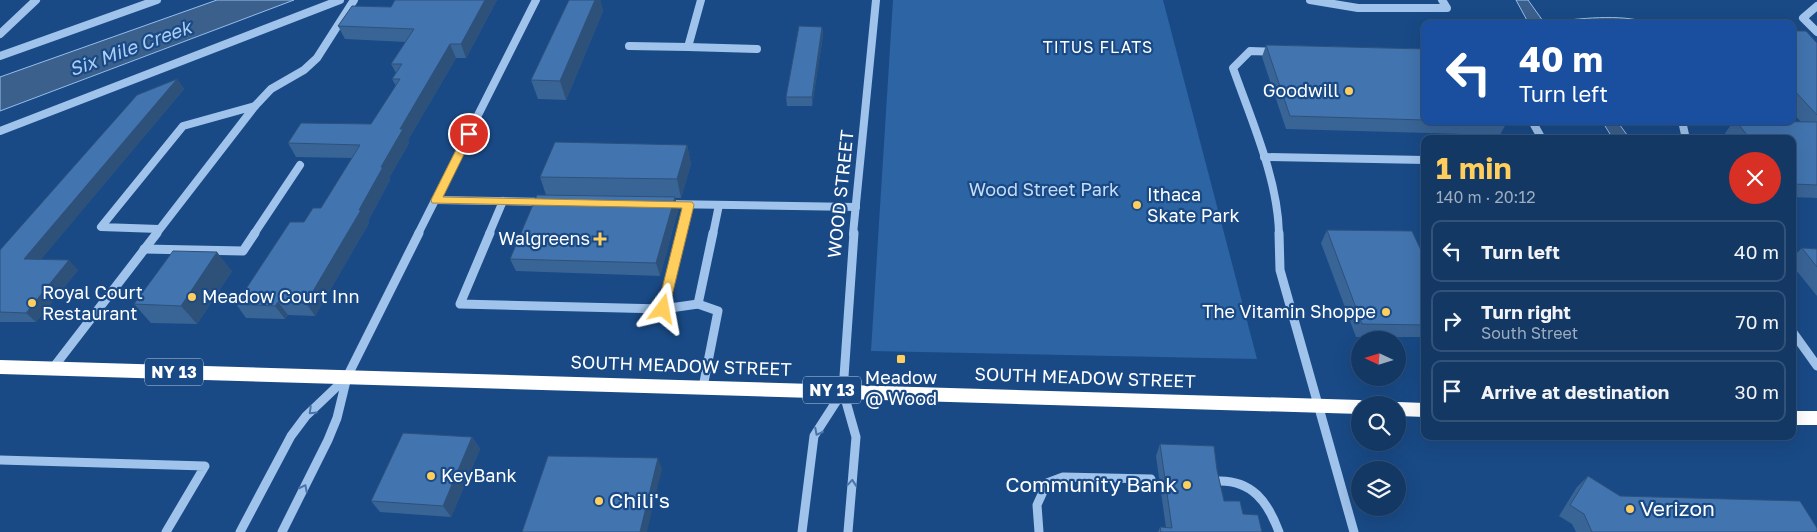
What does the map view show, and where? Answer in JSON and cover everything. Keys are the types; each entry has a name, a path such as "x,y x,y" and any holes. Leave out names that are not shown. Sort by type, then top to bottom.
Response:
{"highway":[{"name":"SOUTH MEADOW STREET","path":"0,367 1351,407"},
{"path":"1406,409 1421,410"},
{"path":"1796,418 1817,418"}],"street":[{"path":"0,34 36,0"},
{"path":"0,56 157,0"},
{"path":"0,132 340,0"},
{"path":"53,368 255,106 271,89 304,70 317,58 354,0"},
{"path":"282,532 328,440 347,377 536,0"},
{"path":"688,47 701,0"},
{"name":"WOOD STREET","path":"843,391 850,269 876,0"},
{"path":"1310,0 1358,8 1447,8 1442,0"},
{"path":"1354,0 1358,8"},
{"path":"1817,6 1803,18 1817,32"},
{"path":"630,46 757,49"},
{"path":"1288,52 1250,51 1233,68 1264,157 1279,215 1280,270 1354,532"},
{"path":"159,229 101,227 183,126 255,106"},
{"path":"1264,157 1421,160"},
{"path":"144,249 243,251 300,165"},
{"path":"436,200 552,202"},
{"path":"503,201 460,304 663,309 698,304 718,311 703,387"},
{"path":"659,204 856,207"},
{"path":"663,309 688,205"},
{"path":"698,304 719,205"},
{"path":"1796,337 1817,366"},
{"path":"240,532 291,436 306,416 347,377"},
{"path":"802,532 814,436 843,391"},
{"path":"843,391 856,437 848,532"},
{"path":"0,460 205,466 166,532"},
{"path":"1039,532 1037,505 1046,483 1063,477 1151,479"},
{"path":"1218,481 1234,481 1248,487 1261,498 1271,512 1280,532"}],"green space":[{"name":"Wood Street Park","path":"893,0 1163,0 1257,359 871,351"}],"water":[{"name":"Six Mile Creek","path":"217,0 294,0 0,111 0,77"},
{"path":"1516,0 1528,0 1542,20 1527,20"},
{"path":"1612,17 1637,20 1568,20"},
{"path":"1604,125 1620,125 1627,135 1611,135"}],"building":[{"path":"395,0 485,0 461,44 450,44 400,129 403,129 381,167 383,167 359,210 361,210 306,303 278,302 275,306 236,304 290,222 304,222 313,208 321,208 360,145 288,143 301,123 371,124 400,79 392,79 402,64 391,64 414,29 338,26 352,6 391,7"},
{"path":"569,0 595,0 560,81 531,80"},
{"path":"799,26 822,27 812,97 786,97"},
{"path":"1796,31 1806,31 1817,43 1817,115 1796,92"},
{"name":"Goodwill","path":"1266,45 1421,49 1421,120 1290,116"},
{"path":"177,79 24,259 69,260 26,313 0,312 0,250 137,95"},
{"path":"1796,122 1817,122 1817,185 1796,184 1796,135 1747,135 1739,125 1796,125"},
{"path":"555,142 687,145 677,179 540,177"},
{"name":"Walgreens","path":"537,195 675,197 656,263 510,259"},
{"name":"The Vitamin Shoppe","path":"1327,230 1412,231 1421,250 1421,325 1362,324"},
{"path":"1802,248 1817,249 1817,267"},
{"path":"173,251 217,252 181,306 134,304"},
{"path":"403,433 472,437 443,506 371,501"},
{"name":"Community Bank","path":"1160,444 1214,446 1224,501 1240,501 1243,514 1258,515 1262,532 1161,532 1160,527 1172,528"},
{"name":"Chili's","path":"548,456 658,458 640,532 522,532"},
{"name":"Verizon","path":"1588,476 1620,496 1800,501 1817,528 1817,532 1592,532 1584,514 1570,505"}],"place":[{"name":"Goodwill","path":"1349,91"},
{"name":"Ithaca Skate Park","path":"1137,205"},
{"name":"Walgreens","path":"600,239"},
{"name":"Meadow Court Inn","path":"192,297"},
{"name":"Royal Court Restaurant","path":"32,303"},
{"name":"The Vitamin Shoppe","path":"1386,312"},
{"name":"Meadow @ Wood","path":"901,359"},
{"name":"KeyBank","path":"431,476"},
{"name":"Community Bank","path":"1187,485"},
{"name":"Chili's","path":"599,501"},
{"name":"Verizon","path":"1630,509"}],"district":[{"name":"TITUS FLATS","path":"1098,47"}],"route":[{"path":"469,134 436,200 688,205 663,309"}]}
